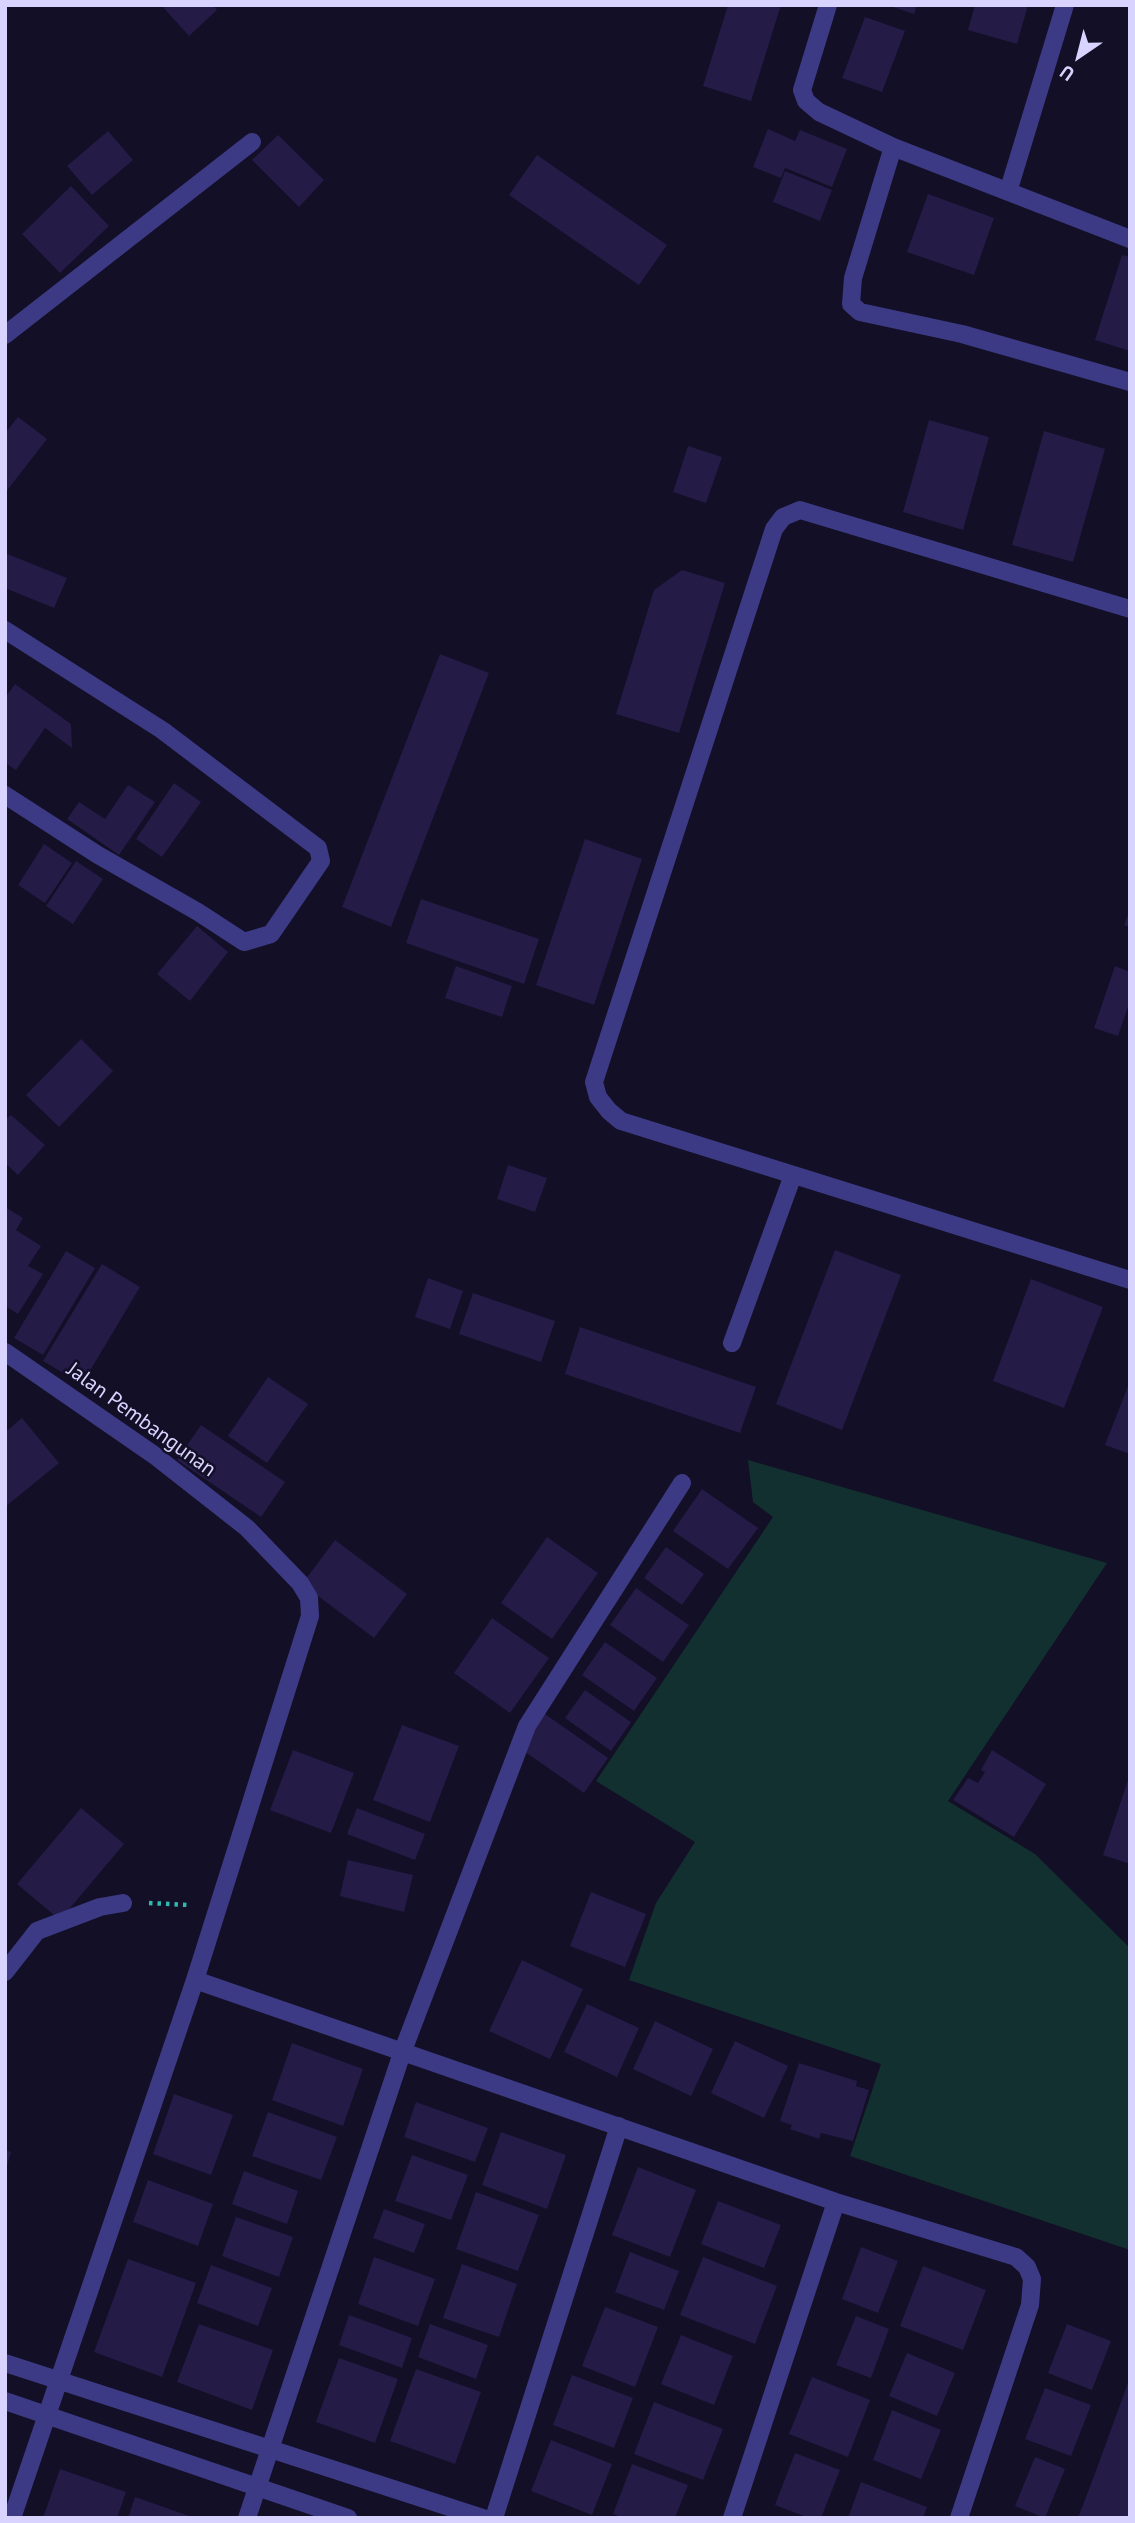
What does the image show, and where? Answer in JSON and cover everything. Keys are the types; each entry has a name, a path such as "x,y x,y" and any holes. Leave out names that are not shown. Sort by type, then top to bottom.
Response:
{"street":[{"path":"828,5 802,90 804,97 828,117 893,147 1130,239"},
{"path":"1008,192 1065,5"},
{"path":"5,335 252,142"},
{"path":"893,147 853,278 851,304 860,312 962,334 1130,382"},
{"path":"1130,609 800,510 783,517 774,529 594,1082 598,1097 621,1121 1130,1280"},
{"path":"5,630 162,730 318,848 321,861 271,934 244,942 198,912 98,855 5,795"},
{"path":"732,1343 793,1175"},
{"name":"Jalan Pembangunan","path":"5,1352 154,1455 247,1528 300,1583 309,1598 310,1616 195,1980 12,2518"},
{"path":"247,2518 402,2053 527,1726 682,1483"},
{"path":"5,1972 37,1931 100,1907 124,1903"},
{"path":"195,1980 835,2202 1016,2257 1027,2267 1032,2279 1030,2305 959,2518"},
{"path":"494,2518 619,2126"},
{"path":"732,2518 835,2202"},
{"path":"5,2363 483,2518"},
{"path":"5,2401 348,2518"}],"path":[{"path":"124,1903 172,1903 218,1909"}],"green space":[{"path":"748,1460 1107,1563 948,1801 1035,1854 1130,1948 1130,2250 850,2156 881,2064 629,1980 656,1903 695,1842 596,1781 773,1517 753,1502"}],"building":[{"path":"161,5 213,5 217,10 189,36"},
{"path":"728,5 781,5 751,101 703,86"},
{"path":"887,5 917,5 914,14"},
{"path":"975,5 1028,5 1017,44 968,30"},
{"path":"865,17 905,31 882,92 842,78"},
{"path":"768,129 795,141 800,130 847,149 832,187 785,168 781,178 753,167"},
{"path":"108,131 133,160 92,195 67,166"},
{"path":"278,135 324,180 299,207 252,160"},
{"path":"537,155 667,245 639,285 509,195"},
{"path":"785,171 832,190 820,221 773,202"},
{"path":"71,186 109,226 60,273 22,234"},
{"path":"928,194 994,218 974,275 907,252"},
{"path":"1122,255 1130,257 1130,351 1095,340"},
{"path":"18,417 47,439 5,493 5,433"},
{"path":"929,420 989,437 963,530 903,512"},
{"path":"1044,431 1105,449 1073,562 1012,545"},
{"path":"688,446 722,457 706,503 673,492"},
{"path":"5,553 67,578 54,608 5,588"},
{"path":"682,570 725,583 679,733 616,714 654,590"},
{"path":"440,654 489,673 391,927 342,907"},
{"path":"15,684 71,724 72,748 45,728 16,770 5,763 5,698"},
{"path":"174,783 201,802 162,857 136,839"},
{"path":"128,785 155,802 119,855 67,819 79,802 105,819"},
{"path":"585,839 642,859 594,1005 536,985"},
{"path":"44,844 72,863 45,903 18,885"},
{"path":"76,861 103,879 73,924 46,906"},
{"path":"421,899 539,939 524,984 406,943"},
{"path":"1130,910 1130,927 1124,925"},
{"path":"197,926 228,952 190,1001 157,974"},
{"path":"456,966 512,986 502,1017 445,998"},
{"path":"1115,966 1130,972 1130,1001 1118,1036 1094,1028"},
{"path":"81,1039 113,1071 59,1127 26,1095"},
{"path":"11,1115 45,1145 18,1175 5,1163 5,1120"},
{"path":"508,1165 547,1178 535,1212 497,1199"},
{"path":"5,1207 23,1218 16,1230 41,1246 28,1266 43,1274 18,1314 5,1306"},
{"path":"835,1250 901,1275 842,1430 776,1404"},
{"path":"66,1251 95,1268 43,1355 14,1338"},
{"path":"102,1264 140,1287 82,1384 43,1361"},
{"path":"428,1278 463,1291 450,1329 415,1317"},
{"path":"1031,1279 1103,1307 1064,1408 993,1381"},
{"path":"473,1293 555,1321 541,1362 459,1334"},
{"path":"580,1327 756,1387 740,1433 565,1374"},
{"path":"268,1377 308,1404 267,1463 228,1436"},
{"path":"1130,1381 1130,1454 1105,1445"},
{"path":"22,1418 59,1463 5,1507 5,1432"},
{"path":"201,1425 285,1482 261,1517 177,1460"},
{"path":"702,1489 758,1528 728,1569 673,1531"},
{"path":"547,1537 598,1573 552,1639 501,1603"},
{"path":"335,1540 407,1594 374,1638 302,1584"},
{"path":"666,1547 704,1574 682,1605 644,1578"},
{"path":"636,1588 689,1625 663,1662 610,1625"},
{"path":"492,1618 549,1658 510,1713 454,1673"},
{"path":"605,1642 657,1678 634,1711 582,1675"},
{"path":"585,1690 631,1722 611,1751 565,1718"},
{"path":"545,1714 608,1758 584,1793 521,1749"},
{"path":"402,1725 459,1746 430,1822 373,1800"},
{"path":"293,1750 354,1773 331,1833 270,1810"},
{"path":"992,1750 1046,1784 1014,1837 953,1800 968,1778 978,1783 985,1772 981,1770"},
{"path":"1130,1774 1130,1864 1103,1855"},
{"path":"81,1808 124,1844 60,1920 17,1884"},
{"path":"357,1808 425,1834 415,1860 347,1834"},
{"path":"348,1860 413,1875 404,1912 340,1896"},
{"path":"591,1892 646,1914 625,1967 570,1946"},
{"path":"522,1960 583,1989 550,2059 489,2031"},
{"path":"587,2004 639,2028 617,2077 564,2052"},
{"path":"655,2021 713,2049 691,2096 633,2069"},
{"path":"735,2041 788,2066 764,2118 711,2093"},
{"path":"292,2043 363,2069 343,2126 272,2100"},
{"path":"799,2063 857,2081 856,2086 869,2090 853,2141 821,2133 819,2139 790,2129 792,2125 780,2121"},
{"path":"174,2094 233,2115 211,2175 153,2154"},
{"path":"416,2102 488,2128 475,2162 404,2137"},
{"path":"268,2112 337,2137 321,2180 252,2156"},
{"path":"501,2132 566,2155 547,2209 482,2185"},
{"path":"5,2150 11,2152 6,2169 5,2168"},
{"path":"412,2155 468,2175 451,2220 395,2201"},
{"path":"638,2167 696,2190 670,2257 612,2235"},
{"path":"244,2171 298,2191 287,2224 232,2204"},
{"path":"148,2180 213,2204 198,2246 133,2222"},
{"path":"476,2192 539,2215 518,2271 456,2249"},
{"path":"718,2201 781,2225 764,2268 701,2244"},
{"path":"384,2209 425,2224 414,2253 373,2238"},
{"path":"236,2217 293,2237 279,2277 222,2256"},
{"path":"861,2247 898,2261 878,2313 842,2299"},
{"path":"630,2252 679,2271 664,2310 615,2292"},
{"path":"374,2257 435,2279 418,2326 358,2304"},
{"path":"703,2257 777,2286 755,2344 680,2315"},
{"path":"128,2259 196,2283 162,2377 94,2352"},
{"path":"462,2264 517,2284 499,2337 443,2318"},
{"path":"211,2265 272,2288 258,2326 197,2303"},
{"path":"923,2266 986,2290 963,2350 900,2326"},
{"path":"605,2307 658,2327 635,2387 582,2366"},
{"path":"349,2315 412,2338 402,2368 339,2345"},
{"path":"856,2316 889,2329 871,2378 836,2365"},
{"path":"199,2324 273,2350 252,2410 177,2382"},
{"path":"430,2324 488,2345 476,2379 418,2357"},
{"path":"1067,2324 1111,2341 1092,2390 1048,2373"},
{"path":"681,2335 733,2356 714,2405 661,2384"},
{"path":"907,2353 955,2373 937,2416 889,2396"},
{"path":"339,2358 398,2379 375,2443 316,2422"},
{"path":"416,2369 481,2392 455,2464 390,2441"},
{"path":"572,2375 633,2398 614,2448 553,2425"},
{"path":"812,2377 870,2400 848,2457 789,2434"},
{"path":"1129,2380 1130,2518 1078,2518 1097,2468"},
{"path":"1045,2388 1091,2405 1071,2456 1025,2439"},
{"path":"654,2402 723,2429 703,2480 634,2454"},
{"path":"892,2410 941,2430 921,2479 873,2460"},
{"path":"551,2440 612,2464 592,2515 531,2491"},
{"path":"795,2453 840,2470 821,2518 809,2518 775,2505"},
{"path":"1035,2457 1065,2469 1045,2518 1015,2506"},
{"path":"632,2464 688,2485 675,2518 624,2518 613,2514"},
{"path":"60,2469 126,2492 117,2518 43,2518"},
{"path":"861,2482 927,2507 923,2518 848,2518"},
{"path":"135,2497 192,2517 192,2518 128,2518"}]}
